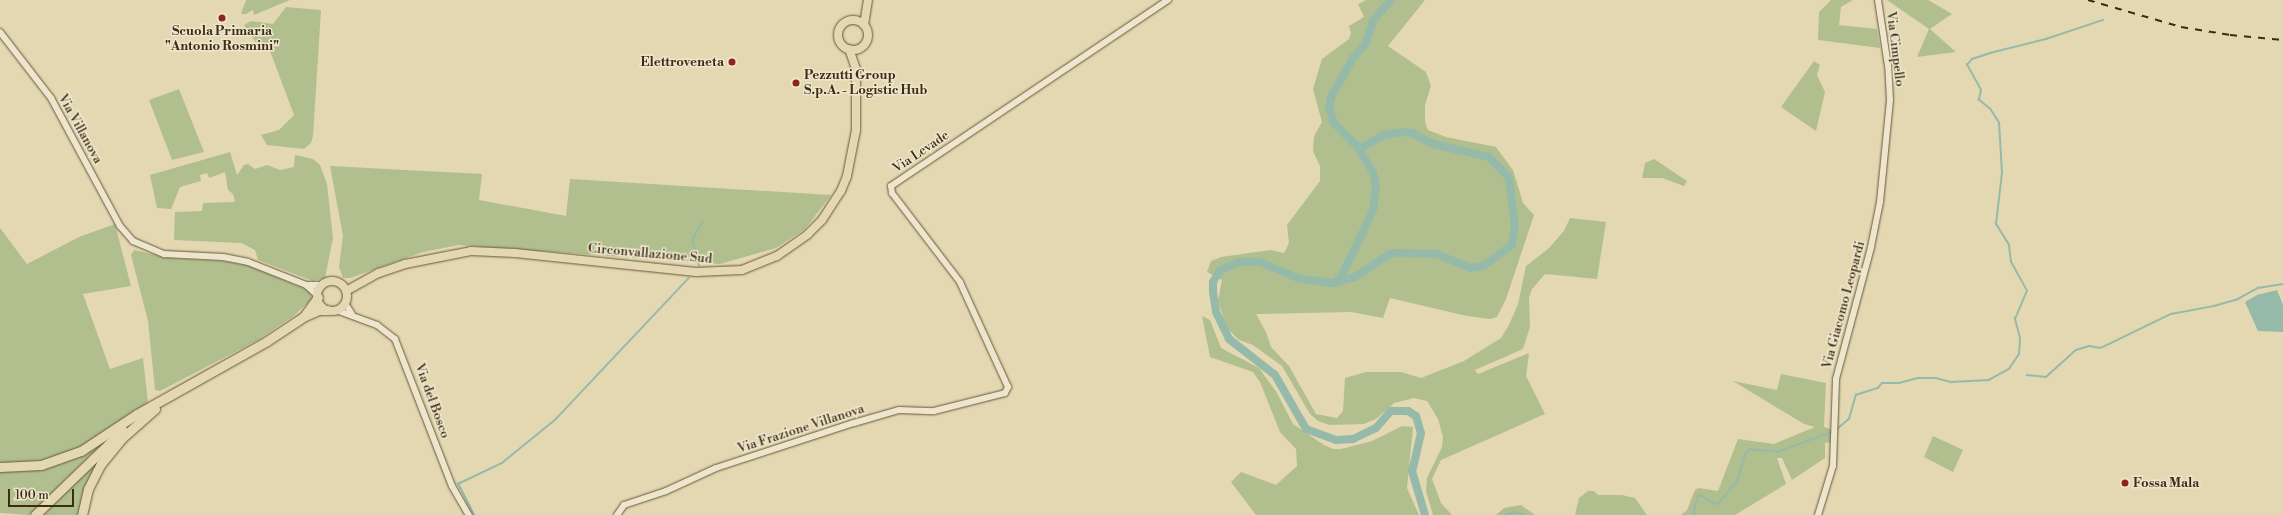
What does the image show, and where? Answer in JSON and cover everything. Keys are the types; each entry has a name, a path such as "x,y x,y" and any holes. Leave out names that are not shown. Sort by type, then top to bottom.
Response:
{"highway":[{"path":"303,317 317,296"},
{"path":"0,468 27,468 67,457 92,446 171,395 278,334 303,317 319,310 331,310"},
{"path":"35,515 128,426 171,395"},
{"path":"82,515 88,489 101,464 122,438 171,395"}],"main road":[{"path":"854,21 868,0"},
{"path":"864,25 854,21 844,24 839,33 841,43 849,49 859,49 866,44 868,36 864,25 868,0"},
{"name":"Circonvallazione Sud","path":"345,289 405,264 471,252 515,253 696,272 721,272 759,264 777,256 808,234 822,220 841,191 854,147 856,69 849,49"},
{"path":"856,69 859,49"},
{"path":"333,281 345,289 345,303 331,310 319,304 317,296 322,285 333,281"}],"street":[{"name":"Via Levade","path":"1001,393 1008,387 960,282 892,193 891,186 1168,0"},
{"name":"Via Cimpello","path":"1878,0 1889,71 1890,100"},
{"name":"Via Villanova","path":"0,32 51,98 120,226 133,241 164,254 223,257 248,262 306,285"},
{"name":"Via Giacomo Leopardi","path":"1818,515 1832,473 1836,379 1875,231 1890,100"},
{"path":"306,285 322,285"},
{"path":"306,285 317,296"},
{"path":"345,303 353,315"},
{"name":"Via del Bosco","path":"331,310 353,315 383,328 395,339 452,486 469,515"},
{"name":"Via Frazione Villanova","path":"617,515 624,505 666,491 716,468 854,423 899,410 934,411 1001,393"}],"shaded area":[{"path":"246,0 290,0 254,15 253,10 246,14 241,14"},
{"path":"1366,0 1425,0 1388,46 1426,72 1431,86 1425,105 1425,122 1428,130 1446,137 1496,147 1513,170 1523,203 1534,215 1506,299 1497,317 1490,319 1467,316 1390,298 1383,318 1351,312 1256,314 1266,332 1271,347 1289,366 1316,414 1337,418 1343,411 1345,378 1366,372 1401,372 1421,378 1464,361 1501,338 1509,325 1518,304 1526,266 1548,249 1564,231 1570,218 1606,222 1597,279 1545,274 1532,289 1529,298 1530,327 1523,349 1475,370 1478,374 1529,353 1526,376 1545,414 1441,460 1432,479 1441,503 1452,515 1433,515 1426,491 1427,478 1442,447 1443,437 1438,419 1427,401 1414,398 1394,403 1376,419 1364,424 1330,425 1318,421 1310,414 1282,366 1253,345 1239,340 1226,327 1218,301 1222,280 1207,272 1211,261 1221,257 1270,250 1284,253 1289,243 1287,225 1320,181 1320,166 1313,151 1314,136 1322,122 1313,89 1322,59 1349,39 1351,33 1349,26 1364,17 1358,4"},
{"path":"1831,0 1853,0 1841,7 1839,25 1877,29 1880,48 1818,40 1819,12"},
{"path":"1887,0 1928,0 1952,14 1930,29 1956,52 1917,57 1929,29"},
{"path":"286,7 321,10 313,136 311,143 304,149 267,145 261,135 279,130 294,115 270,51 262,51 244,25 251,21 273,24"},
{"path":"1814,61 1820,65 1817,75 1825,92 1816,131 1781,107"},
{"path":"179,89 204,152 172,160 149,100"},
{"path":"230,152 237,175 244,165 248,164 255,169 267,165 280,170 294,167 295,155 313,159 320,165 327,184 333,238 325,278 313,281 258,260 255,250 241,243 174,240 175,212 202,211 203,203 235,202 233,194 228,190 225,172 209,178 207,173 200,175 201,181 180,187 171,209 157,208 150,175"},
{"path":"1654,159 1687,181 1684,186 1662,178 1642,178 1645,163"},
{"path":"330,166 482,174 479,200 566,216 570,179 831,195 805,229 776,248 720,264 459,245 423,252 350,278 343,278 339,267 343,236"},
{"path":"115,224 131,286 83,294 110,369 143,358 148,402 76,450 49,460 0,464 0,228 27,264 79,237"},
{"path":"134,250 170,258 223,261 251,266 310,291 312,299 292,317 258,340 160,391 155,390 148,321 131,255"},
{"path":"2277,290 2283,305 2283,332 2258,331 2245,302 2257,295"},
{"path":"1202,316 1210,320 1221,348 1259,368 1277,393 1293,424 1324,445 1333,449 1341,449 1372,441 1402,426 1413,427 1407,488 1419,515 1256,515 1231,482 1241,472 1276,485 1297,466 1296,449 1280,432 1260,382 1253,372 1210,357"},
{"path":"1781,374 1826,383 1824,427 1831,429 1831,442 1825,443 1825,458 1792,480 1782,458 1777,458 1786,484 1735,515 1681,515 1687,510 1695,490 1699,488 1718,491 1738,439 1774,444 1815,427 1804,424 1733,381 1777,390"},
{"path":"1933,436 1963,450 1953,472 1924,457"},
{"path":"105,441 29,515 0,513 0,470 51,467"},
{"path":"112,445 79,515 43,515"},
{"path":"1588,491 1594,491 1598,495 1622,495 1635,498 1647,515 1575,515 1579,498"},
{"path":"1521,505 1535,515 1496,515 1504,508"}],"waterway":[{"path":"1391,0 1373,21 1366,43 1353,58 1331,97 1329,108 1334,123 1357,146 1363,147 1384,135 1403,132 1412,133 1433,144 1489,157 1508,177 1515,224 1512,245 1483,266 1471,268 1437,254 1395,253 1388,255 1355,277 1332,283 1298,278 1260,262 1239,262 1220,270 1213,282 1213,292 1216,312 1229,339 1275,375 1306,429 1336,440 1353,439 1376,428 1391,411 1408,411 1416,416 1421,433 1412,471 1425,515"},
{"path":"1837,429 1849,419 1856,395 1878,388 1882,383 1899,383 1918,378 1936,378 1951,382 1989,380 2009,369 2019,354 2020,338 2015,319 2027,291 2011,262 2009,245 1996,224 2002,173 1999,123 1991,110 1979,100 1981,90 1967,65 1972,59 1990,53 2046,39 2103,20"},
{"path":"1335,283 1342,275 1373,211 1376,187 1373,172 1357,146"},
{"path":"699,266 692,240 702,223"},
{"path":"474,515 458,484 502,463 555,420 689,278"},
{"path":"2027,375 2046,377 2076,350 2089,346 2101,348 2171,314 2214,306 2238,299 2258,288 2283,284"},
{"path":"1693,515 1698,496 1703,496 1715,504 1719,503 1737,481 1745,454 1750,449 1777,452 1832,432"},
{"path":"1505,515 1516,512 1525,515"}],"railway":[{"path":"2088,0 2181,27 2230,35 2283,40"}],"place":[{"name":"Scuola Primaria \"Antonio Rosmini\"","path":"222,18"},
{"name":"Elettroveneta","path":"732,62"},
{"name":"Pezzutti Group S.p.A. - Logistic Hub","path":"796,83"},
{"name":"Fossa Mala","path":"2125,483"}]}
